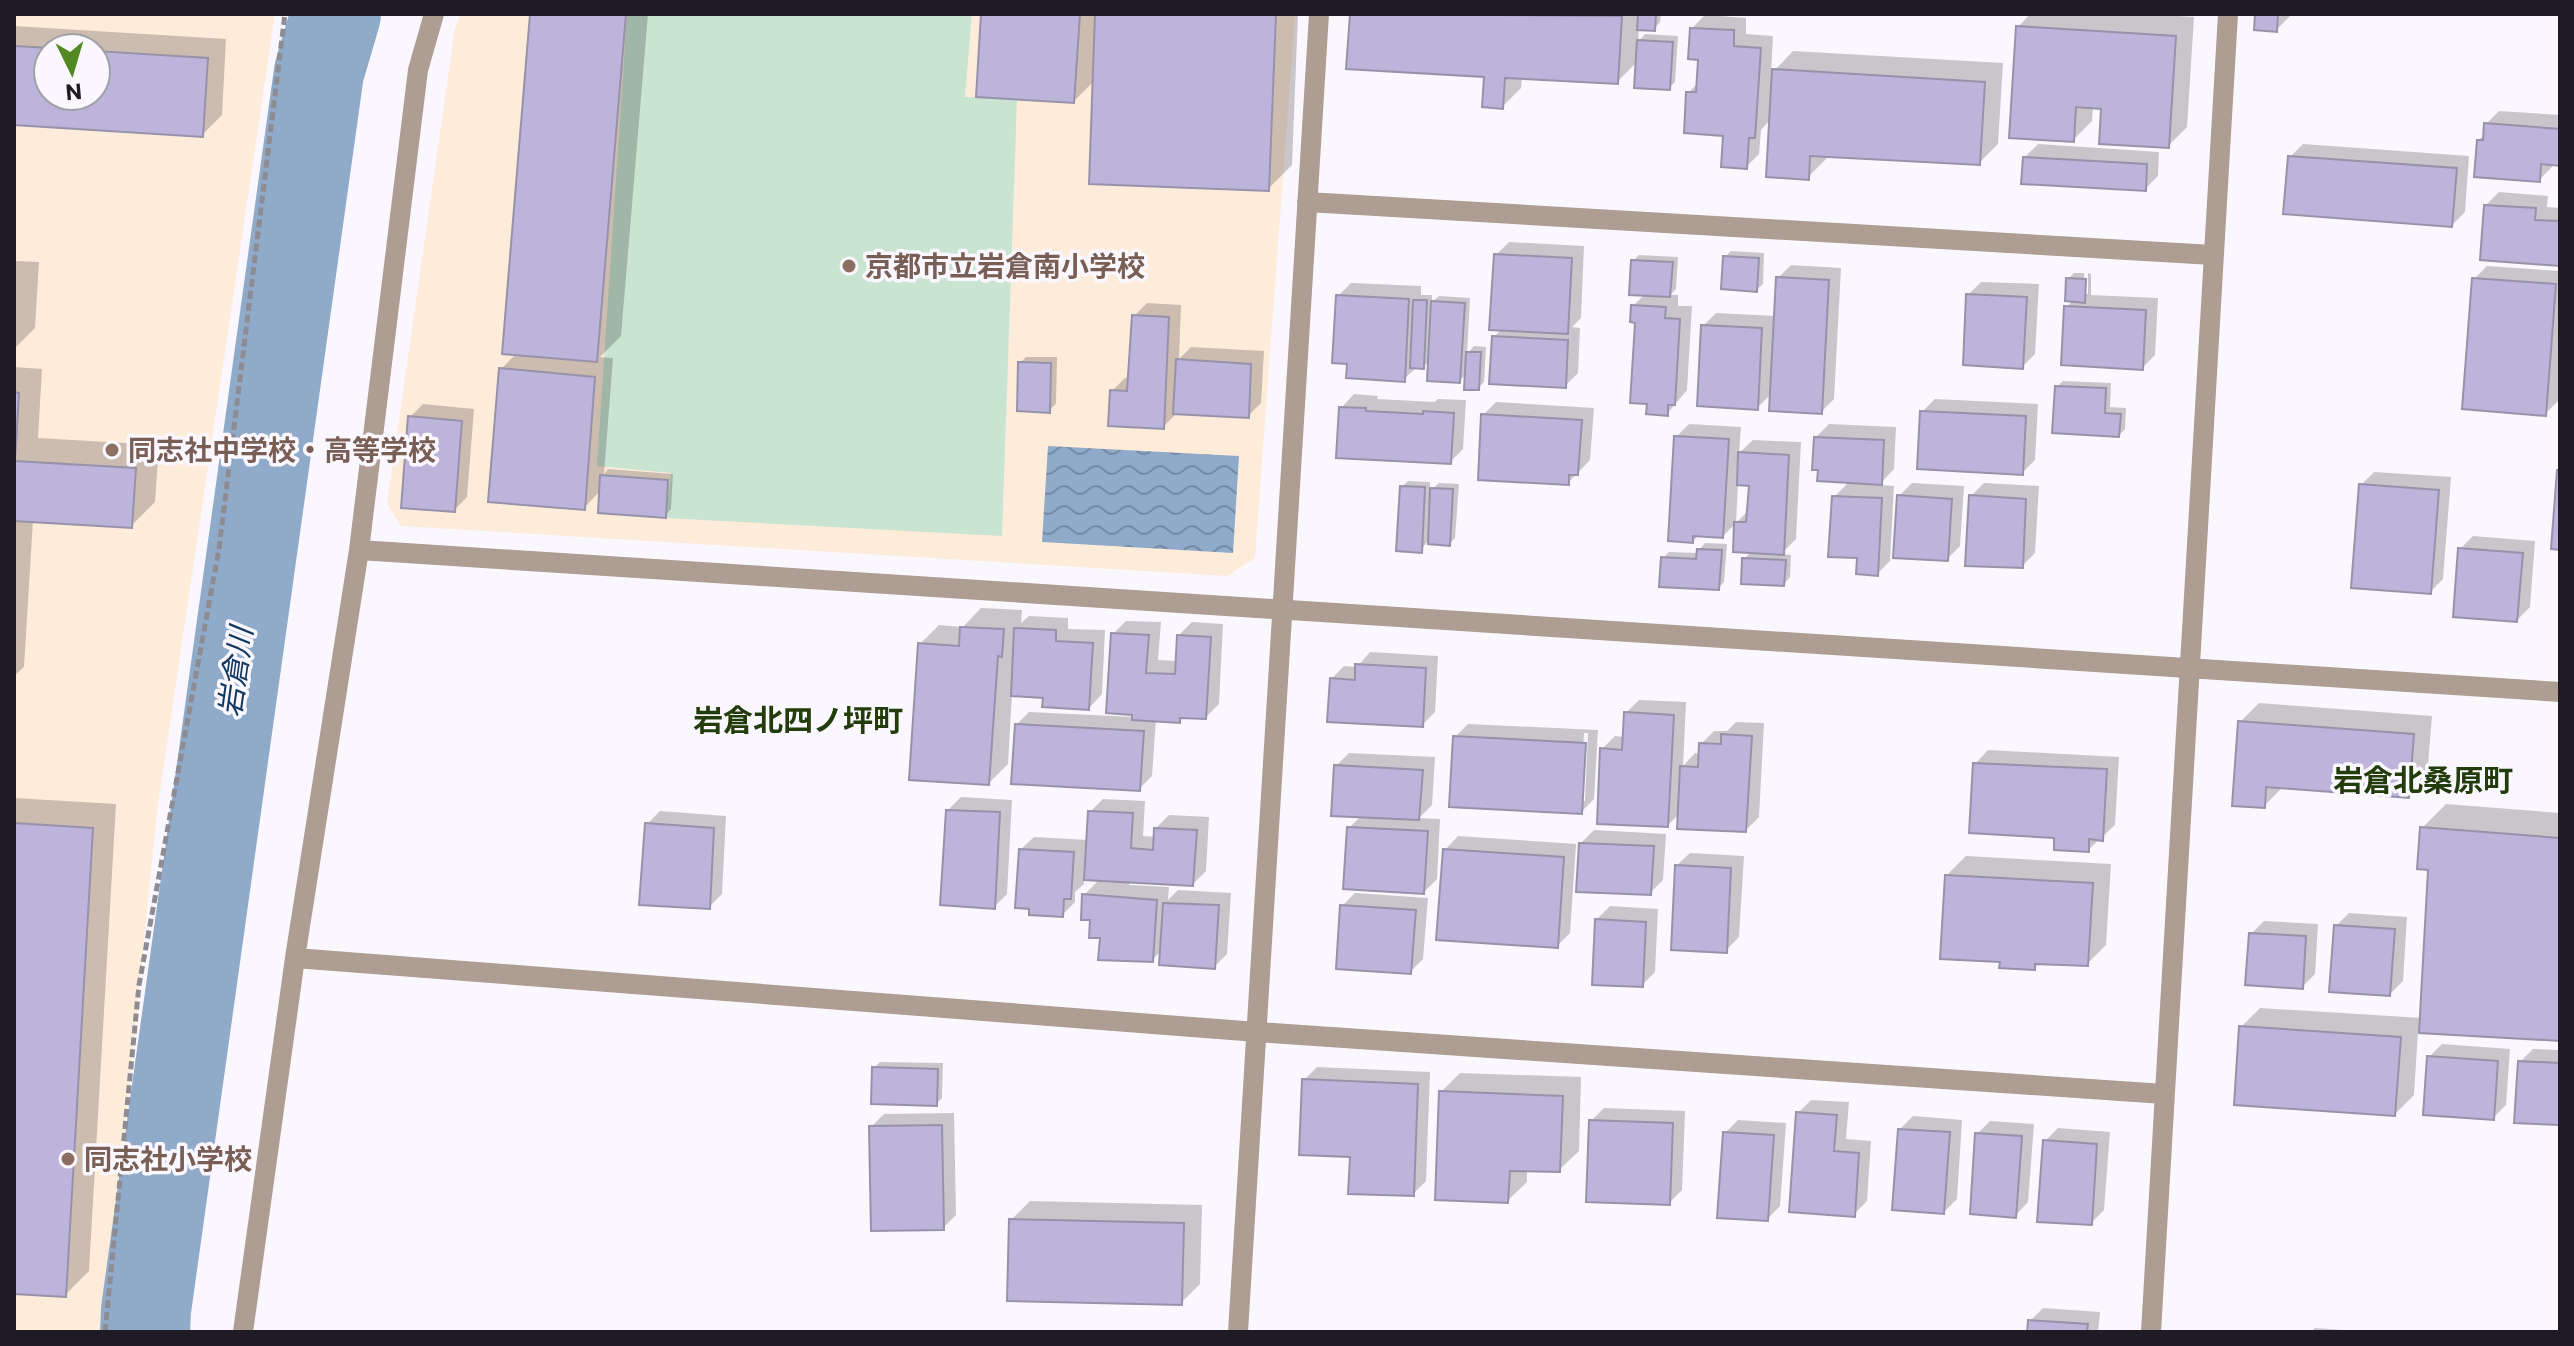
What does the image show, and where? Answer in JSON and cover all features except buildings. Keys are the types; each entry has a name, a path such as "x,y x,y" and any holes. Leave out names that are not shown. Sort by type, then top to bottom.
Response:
{"street":[{"path":"243,1332 295,958 359,550 418,70 434,14"},
{"path":"1238,1332 1319,14"},
{"path":"2151,1332 2228,14"},
{"path":"1307,202 2213,255"},
{"path":"359,550 2560,692"},
{"path":"295,958 1257,1032 2164,1094"}],"path":[{"path":"105,1332 139,985 219,549 285,14"}],"shaded area":[{"name":"同志社中学校・高等学校","path":"14,14 275,14 157,812 105,1332 14,1332"},
{"name":"京都市立岩倉南小学校","path":"460,14 1295,14 1255,558 1227,576 401,526 387,504 455,28"}],"green space":[{"path":"627,14 972,14 965,97 1017,99 1002,536 666,518 671,473 597,466"}],"water":[{"path":"1048,446 1239,456 1233,553 1042,542"}],"waterway":[{"name":"岩倉川","path":"145,1332 319,72 336,14"}],"place":[{"name":"京都市立岩倉南小学校","path":"849,266"},
{"name":"同志社中学校・高等学校","path":"112,450"},
{"name":"同志社小学校","path":"68,1159"}],"district":[{"name":"岩倉北四ノ坪町","path":"798,721"},
{"name":"岩倉北桑原町","path":"2423,781"}]}
